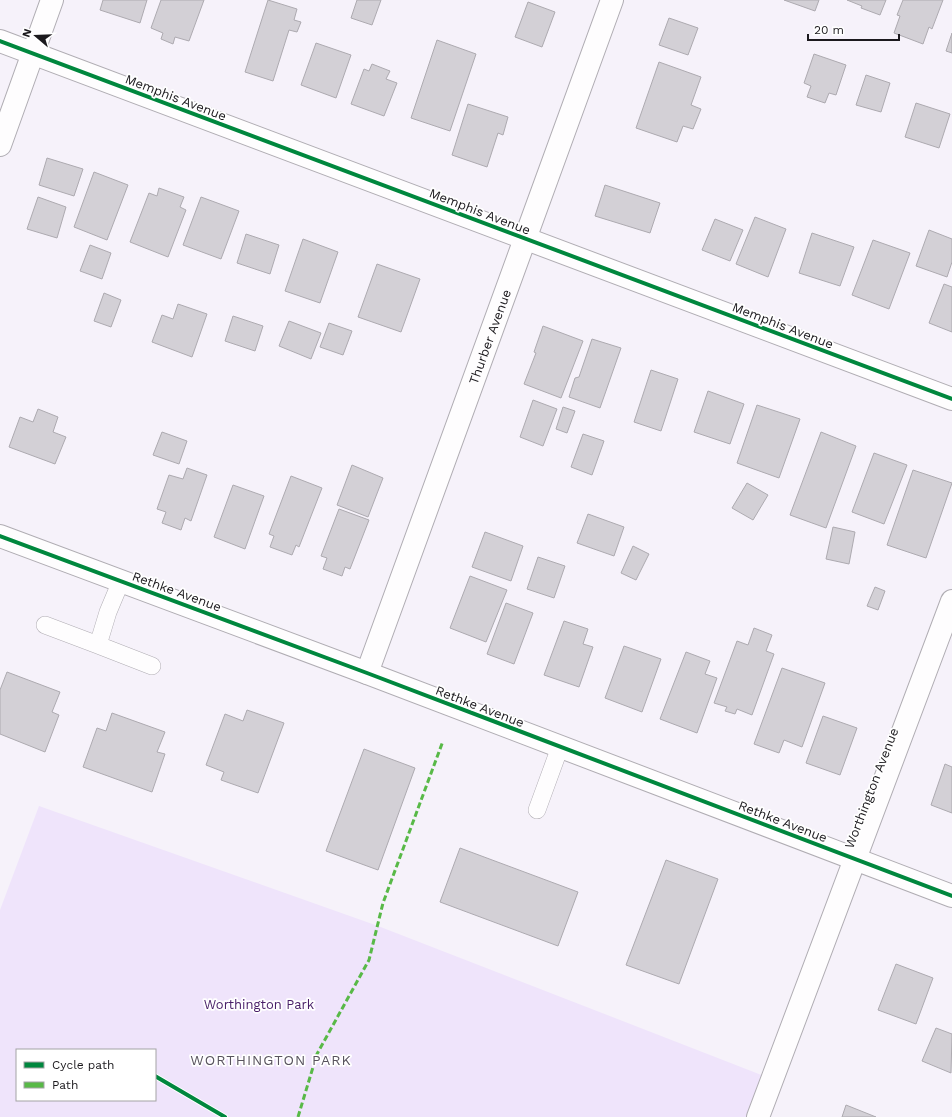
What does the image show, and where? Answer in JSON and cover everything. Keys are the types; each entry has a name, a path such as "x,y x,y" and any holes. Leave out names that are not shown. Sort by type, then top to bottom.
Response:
{"street":[{"path":"0,145 52,0"},
{"name":"Thurber Avenue","path":"367,673 612,0"},
{"name":"Memphis Avenue","path":"0,41 952,399"},
{"name":"Rethke Avenue","path":"0,536 367,673 952,896"},
{"name":"Worthington Avenue","path":"758,1117 952,601"}],"lane":[{"path":"98,645 108,612 121,581"},
{"path":"45,625 152,666"},
{"path":"537,810 560,747"}],"green space":[{"name":"Worthington Park","path":"39,806 378,926 772,1079 758,1117 0,1117 0,910"}],"building":[{"path":"103,0 147,0 140,23 100,10"},
{"path":"161,0 204,0 189,41 175,37 173,44 161,39 163,33 151,28"},
{"path":"268,0 297,9 294,20 301,22 297,32 289,30 273,81 245,72"},
{"path":"357,0 381,0 372,25 351,18"},
{"path":"784,0 819,0 815,11"},
{"path":"847,0 886,0 880,15 861,8 862,6"},
{"path":"903,0 943,0 932,29 929,27 923,44 894,33 900,16 897,15"},
{"path":"528,2 555,12 542,47 515,37"},
{"path":"669,18 698,28 688,55 659,45"},
{"path":"952,33 952,53 946,51"},
{"path":"437,40 476,54 450,131 411,118"},
{"path":"316,43 351,55 336,98 301,85"},
{"path":"814,54 846,65 836,95 829,93 825,103 807,97 811,86 804,83"},
{"path":"659,62 701,77 691,105 701,109 693,129 683,126 677,142 636,128"},
{"path":"372,64 390,71 386,79 397,83 384,116 351,104 364,69 369,71"},
{"path":"866,75 890,83 881,112 856,105"},
{"path":"916,103 950,114 939,148 905,137"},
{"path":"468,104 508,117 503,135 498,133 487,167 452,155"},
{"path":"47,158 83,169 74,196 39,185"},
{"path":"94,172 128,185 107,240 74,227"},
{"path":"605,185 660,203 650,233 595,216"},
{"path":"159,188 184,197 180,207 186,210 168,257 130,242 149,193 157,196"},
{"path":"38,197 66,207 57,238 27,229"},
{"path":"201,197 239,211 221,259 183,245"},
{"path":"755,217 786,229 768,277 736,264"},
{"path":"715,219 743,230 730,261 702,250"},
{"path":"929,230 952,239 952,262 947,277 916,266"},
{"path":"812,233 854,247 840,286 799,273"},
{"path":"246,234 279,245 270,274 237,263"},
{"path":"303,239 338,252 320,303 285,291"},
{"path":"873,240 910,253 889,309 852,295"},
{"path":"90,245 111,253 102,279 80,271"},
{"path":"377,264 420,279 401,332 358,317"},
{"path":"944,284 952,287 952,332 929,323"},
{"path":"104,293 121,300 111,327 94,321"},
{"path":"178,304 207,314 192,357 152,342 162,315 173,319"},
{"path":"233,316 263,326 255,351 225,341"},
{"path":"289,321 321,333 311,359 279,346"},
{"path":"329,323 352,331 343,355 320,347"},
{"path":"543,326 583,341 561,398 524,384 536,353 534,352"},
{"path":"592,339 621,348 600,408 569,397 575,378 579,377"},
{"path":"651,370 678,379 661,431 634,422"},
{"path":"708,391 744,404 730,444 694,432"},
{"path":"533,400 557,409 543,446 520,437"},
{"path":"757,405 800,419 779,478 737,463"},
{"path":"563,407 575,411 567,433 556,429"},
{"path":"38,409 58,417 53,432 66,437 55,464 9,447 20,417 33,422"},
{"path":"162,432 187,441 179,464 153,455"},
{"path":"821,432 856,446 826,528 790,515"},
{"path":"583,434 604,441 592,475 571,467"},
{"path":"874,453 907,465 884,524 852,512"},
{"path":"352,465 383,478 368,517 337,505"},
{"path":"187,468 207,475 191,521 185,518 181,530 162,523 166,512 157,509 169,475 183,479"},
{"path":"913,470 952,483 926,558 887,545"},
{"path":"291,476 322,488 299,547 296,545 292,555 270,547 274,536 269,534"},
{"path":"747,483 768,495 753,520 732,508"},
{"path":"233,485 264,496 245,549 214,537"},
{"path":"339,509 369,520 350,569 345,567 342,576 323,569 327,558 321,556"},
{"path":"588,514 624,527 614,556 577,543"},
{"path":"833,527 855,532 849,564 826,559"},
{"path":"485,532 523,546 511,581 472,567"},
{"path":"633,546 649,554 636,580 621,573"},
{"path":"538,557 565,566 554,598 527,589"},
{"path":"470,576 507,590 486,642 450,628"},
{"path":"875,587 885,591 878,610 867,606"},
{"path":"506,603 533,613 514,664 487,654"},
{"path":"564,621 588,629 583,644 593,647 579,687 544,675"},
{"path":"754,628 772,635 766,651 774,654 752,715 737,709 735,714 725,711 727,707 714,703 737,641 748,645"},
{"path":"624,646 661,659 642,712 605,698"},
{"path":"686,652 710,661 705,674 717,678 697,733 660,719"},
{"path":"782,668 825,683 802,747 784,740 779,753 754,744"},
{"path":"7,672 60,692 52,712 59,715 45,752 0,734 0,690"},
{"path":"247,710 284,723 258,793 221,780 224,772 206,765 225,714 243,721"},
{"path":"112,713 165,732 157,752 165,754 152,792 83,767 97,728 106,731"},
{"path":"823,716 857,728 840,775 806,763"},
{"path":"364,749 415,768 378,870 326,851"},
{"path":"945,764 952,767 952,813 931,805"},
{"path":"460,848 578,892 558,946 440,902"},
{"path":"666,860 718,879 679,984 626,965"},
{"path":"896,964 933,978 916,1024 878,1010"},
{"path":"936,1028 952,1034 951,1073 922,1061"},
{"path":"846,1105 876,1117 842,1117"}],"marked path":[{"path":"298,1117 317,1054 369,960 383,903 443,741"}],"cycle path":[{"path":"0,41 952,399"},
{"path":"0,536 367,673 952,896"},
{"path":"156,1077 225,1117"}],"district":[{"name":"WORTHINGTON PARK","path":"271,1060"}]}
